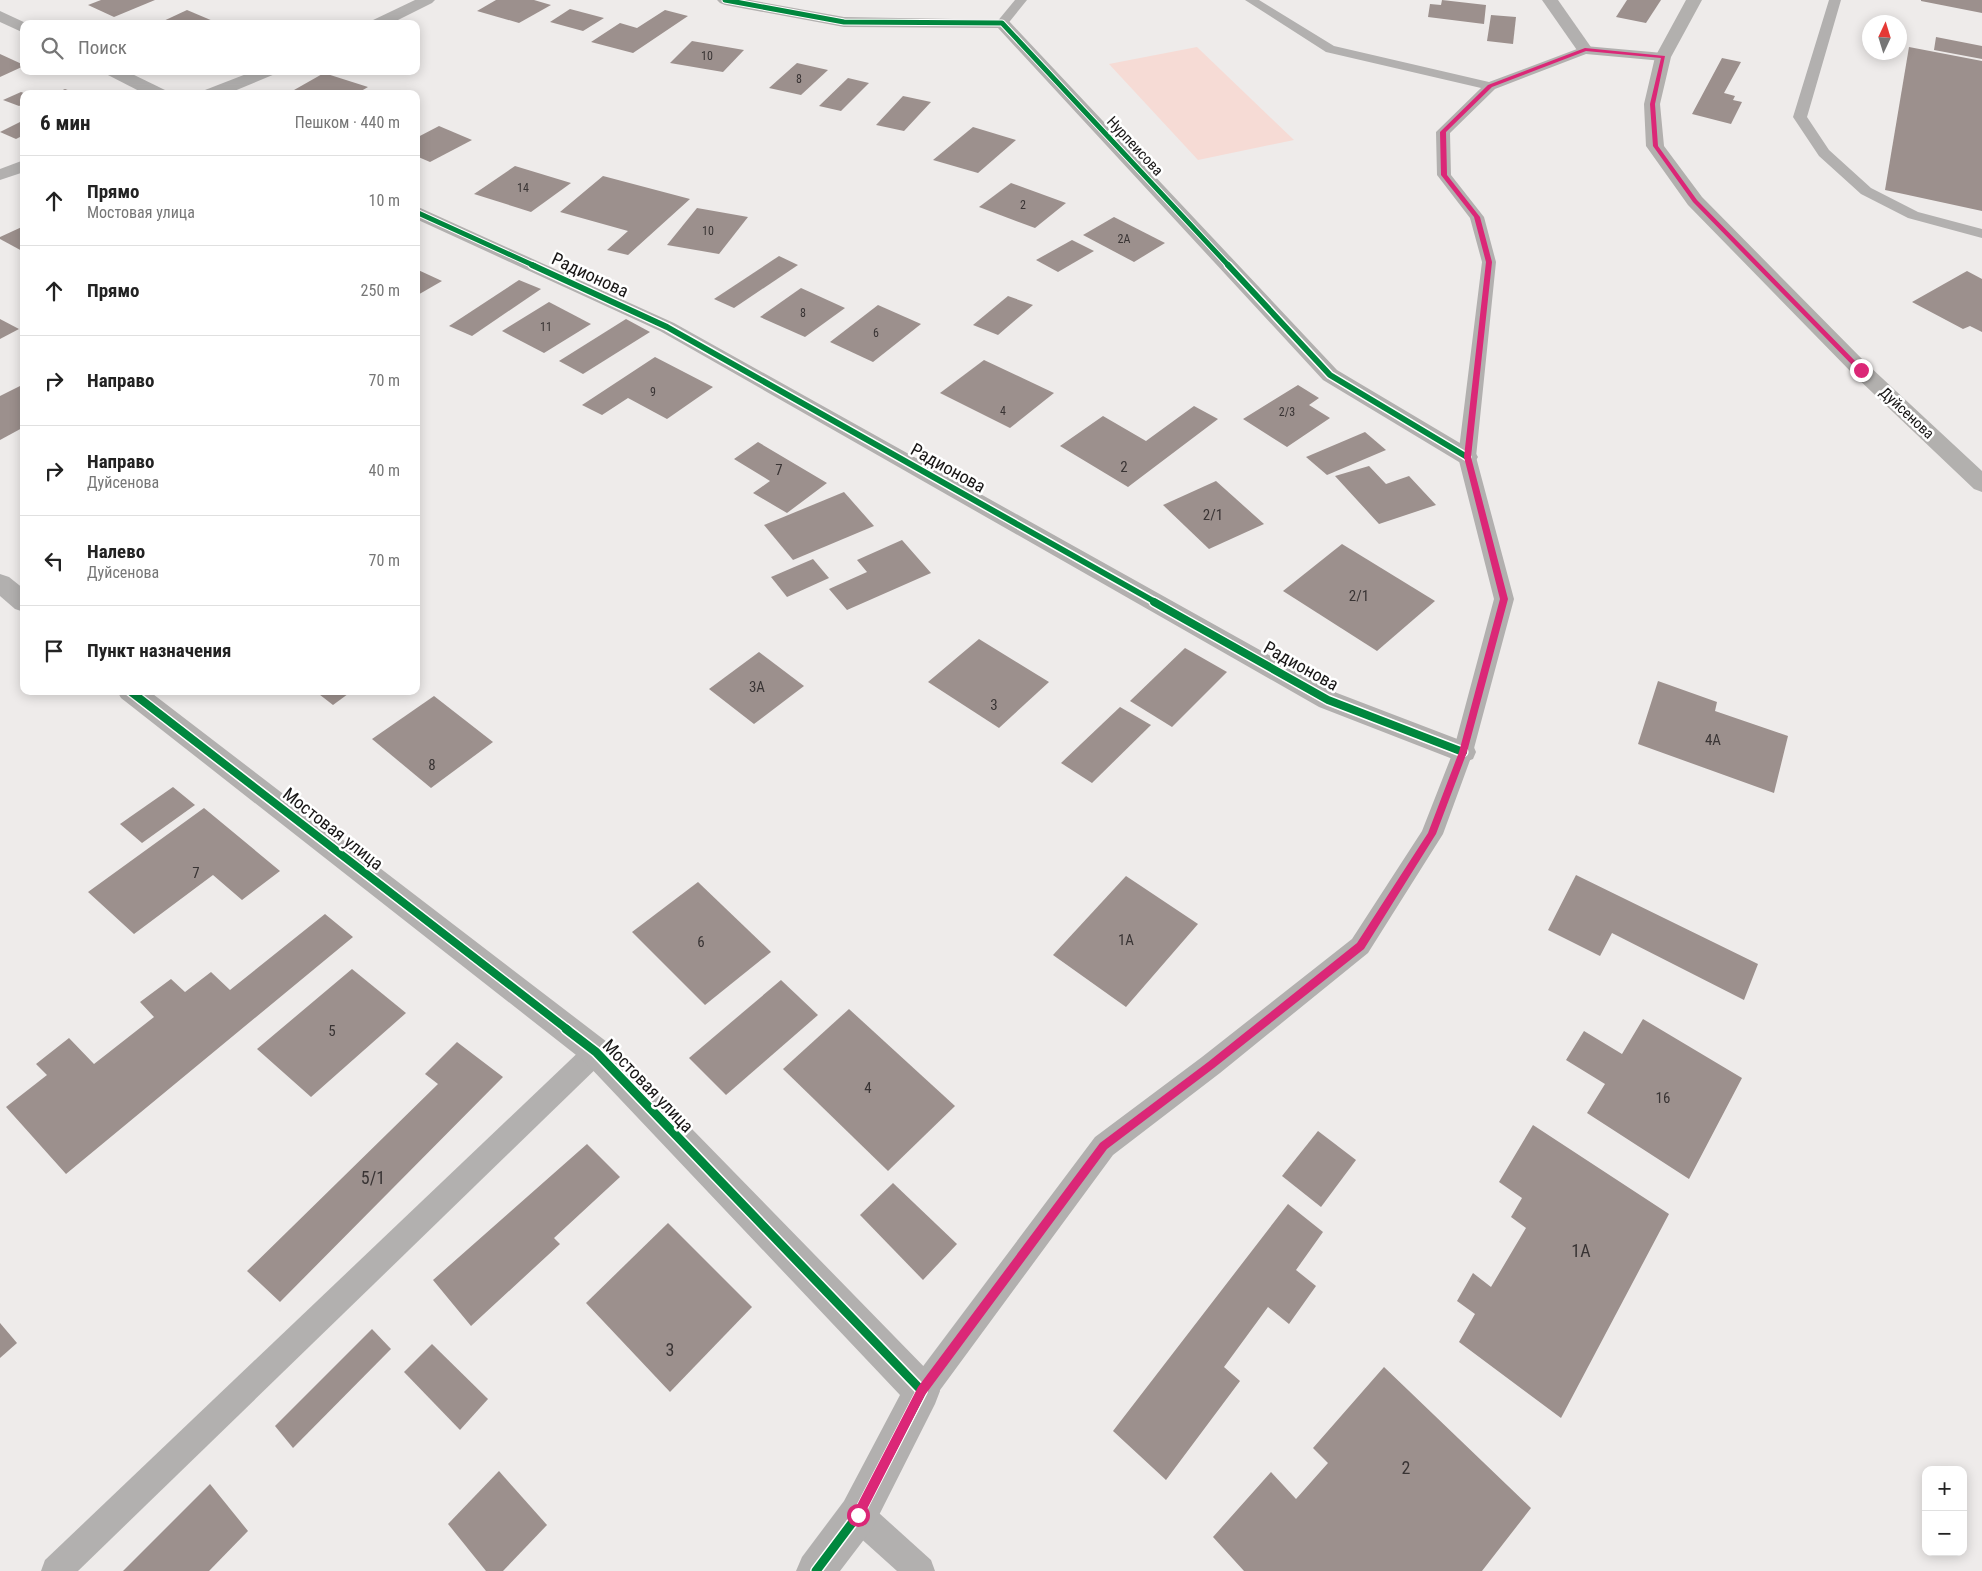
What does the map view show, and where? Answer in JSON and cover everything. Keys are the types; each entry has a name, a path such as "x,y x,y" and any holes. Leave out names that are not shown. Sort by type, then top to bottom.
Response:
{"main road":[{"name":"Дуйсенова","path":"1694,0 1663,57 1652,104 1655,146 1695,201 1861,370 1982,484"}],"street":[{"path":"385,20 427,0"},
{"path":"725,0 844,22 1002,23"},
{"path":"1550,0 1585,50"},
{"path":"0,16 20,26"},
{"name":"Нурпеисова","path":"1002,23 1330,375 1468,457"},
{"path":"120,75 151,90"},
{"path":"221,90 259,75"},
{"path":"0,175 20,167"},
{"name":"Радионова","path":"420,214 667,327 1328,700 1463,752"},
{"path":"0,584 20,601"},
{"name":"Мостовая улица","path":"135,695 596,1052 922,1391"},
{"path":"816,1571 858,1515 922,1391"}],"lane":[{"path":"1002,23 1022,0"},
{"path":"1251,0 1330,49 1490,86"},
{"path":"1835,0 1800,117 1824,153 1866,191 1913,215 1982,234"},
{"path":"922,1391 1104,1146 1211,1065 1360,946 1432,834 1463,752 1504,599 1468,457 1489,262 1477,217 1444,175 1443,132 1490,86 1585,50 1663,57"},
{"path":"56,1571 596,1052"},
{"path":"858,1515 920,1571"}],"shaded area":[{"path":"1197,47 1294,140 1198,160 1109,64"}],"building":[{"path":"101,0 155,0 114,17 88,5"},
{"path":"496,0 534,0 551,5 519,23 477,11"},
{"path":"1442,0 1486,5 1484,24 1428,17 1430,4 1441,5"},
{"path":"1627,0 1661,0 1646,23 1616,17"},
{"path":"1982,0 1982,13 1921,1"},
{"path":"570,9 604,18 583,31 550,22"},
{"path":"187,10 211,20 166,20"},
{"path":"665,10 688,16 633,53 591,42 620,23 637,28"},
{"path":"1491,15 1516,17 1513,44 1487,41"},
{"path":"1936,37 1982,46 1982,59 1934,50"},
{"path":"692,41 744,50 723,72 670,63"},
{"path":"1909,47 1982,61 1982,211 1885,190"},
{"path":"0,54 20,63 20,68 0,77"},
{"path":"1722,58 1741,62 1724,93 1735,96 1733,100 1742,102 1731,124 1692,114"},
{"path":"797,63 828,70 801,95 769,88"},
{"path":"320,75 330,75 368,87 363,90 294,90"},
{"path":"848,78 869,83 841,111 819,106"},
{"path":"20,92 20,106 3,100"},
{"path":"903,96 931,102 904,131 876,125"},
{"path":"20,122 20,137 16,139 0,132"},
{"path":"439,126 472,140 430,162 420,158 420,136"},
{"path":"973,127 1016,140 978,173 933,160"},
{"path":"515,166 571,183 531,212 474,194"},
{"path":"603,176 690,199 628,255 607,250 628,231 560,212"},
{"path":"1011,183 1066,203 1035,228 979,207"},
{"path":"697,208 748,217 719,254 667,245"},
{"path":"1114,217 1165,243 1134,262 1083,235"},
{"path":"20,228 20,250 0,239 0,237"},
{"path":"1072,240 1094,251 1058,272 1036,260"},
{"path":"779,256 798,265 734,308 714,299"},
{"path":"420,271 442,281 420,294"},
{"path":"1967,271 1982,279 1982,332 1970,326 1963,329 1912,302"},
{"path":"519,280 541,289 472,336 449,326"},
{"path":"801,288 845,308 805,337 760,317"},
{"path":"1008,296 1033,305 998,335 973,325"},
{"path":"549,302 591,324 544,353 502,331"},
{"path":"878,305 921,324 873,362 830,342"},
{"path":"0,319 19,329 0,339"},
{"path":"626,319 650,332 583,374 559,361"},
{"path":"655,357 713,387 667,419 628,398 602,415 582,405"},
{"path":"984,360 1054,393 1010,428 940,393"},
{"path":"1298,385 1319,398 1309,405 1330,418 1287,447 1243,419"},
{"path":"20,386 20,429 0,440 0,396"},
{"path":"1194,406 1218,419 1128,487 1060,446 1103,416 1146,441"},
{"path":"1365,432 1386,450 1327,475 1306,457"},
{"path":"758,442 827,483 787,513 753,493 770,481 734,459"},
{"path":"1369,466 1386,484 1409,476 1436,505 1379,524 1335,476"},
{"path":"1216,481 1264,524 1209,549 1163,505"},
{"path":"844,492 874,526 793,560 764,525"},
{"path":"902,540 931,573 847,610 829,589 867,572 857,560"},
{"path":"1342,544 1435,601 1377,651 1283,591"},
{"path":"813,559 829,578 787,597 771,577"},
{"path":"979,639 1049,682 999,728 928,682"},
{"path":"1185,648 1227,672 1172,727 1130,701"},
{"path":"759,652 804,686 754,724 709,689"},
{"path":"1658,681 1717,702 1715,711 1788,736 1774,793 1638,744"},
{"path":"320,695 347,695 333,705"},
{"path":"434,696 493,742 431,788 372,739"},
{"path":"1120,707 1151,725 1092,783 1061,763"},
{"path":"173,787 195,805 142,843 120,824"},
{"path":"204,808 280,871 242,900 213,875 134,934 88,892"},
{"path":"1576,875 1758,964 1744,1000 1612,933 1600,956 1548,930"},
{"path":"1126,876 1198,924 1126,1007 1053,955"},
{"path":"698,882 771,952 705,1005 632,932"},
{"path":"325,914 353,937 66,1174 6,1107 47,1075 36,1064 69,1038 94,1064 154,1017 140,1002 171,979 185,992 211,972 230,990"},
{"path":"352,969 406,1013 311,1097 257,1049"},
{"path":"781,980 818,1015 726,1095 689,1058"},
{"path":"849,1009 955,1106 888,1171 783,1069"},
{"path":"1643,1019 1742,1078 1689,1179 1587,1113 1605,1084 1566,1060 1584,1031 1622,1054"},
{"path":"457,1042 503,1077 280,1302 247,1271 438,1084 425,1074"},
{"path":"1533,1125 1669,1214 1561,1418 1459,1342 1475,1314 1457,1301 1473,1273 1491,1287 1526,1228 1511,1217 1522,1198 1499,1182"},
{"path":"1318,1131 1356,1160 1321,1207 1282,1176"},
{"path":"587,1144 620,1177 554,1238 560,1244 471,1326 433,1280"},
{"path":"893,1183 957,1244 923,1280 860,1215"},
{"path":"1288,1204 1323,1232 1296,1270 1316,1286 1289,1324 1268,1307 1224,1367 1240,1381 1166,1480 1113,1431"},
{"path":"668,1223 752,1307 670,1392 586,1303"},
{"path":"0,1323 17,1343 0,1358"},
{"path":"372,1329 391,1349 293,1448 275,1426"},
{"path":"432,1344 488,1399 460,1430 404,1372"},
{"path":"1384,1367 1531,1508 1482,1571 1244,1571 1213,1537 1271,1472 1296,1499 1328,1463 1313,1448"},
{"path":"499,1471 547,1525 503,1571 486,1571 448,1524"},
{"path":"210,1484 248,1531 209,1571 123,1571"}],"cycle path":[{"path":"725,0 844,22 1002,23 1330,375 1467,457"},
{"path":"420,214 667,327 1328,700 1463,752"},
{"path":"135,695 596,1052 922,1391 858,1515 816,1571"}],"route":[{"path":"858,1515 922,1391 1104,1146 1211,1065 1360,946 1432,834 1463,752 1504,599 1468,457 1489,262 1477,217 1444,175 1443,132 1490,86 1585,50 1663,57 1652,104 1655,146 1695,201 1861,370"}]}
